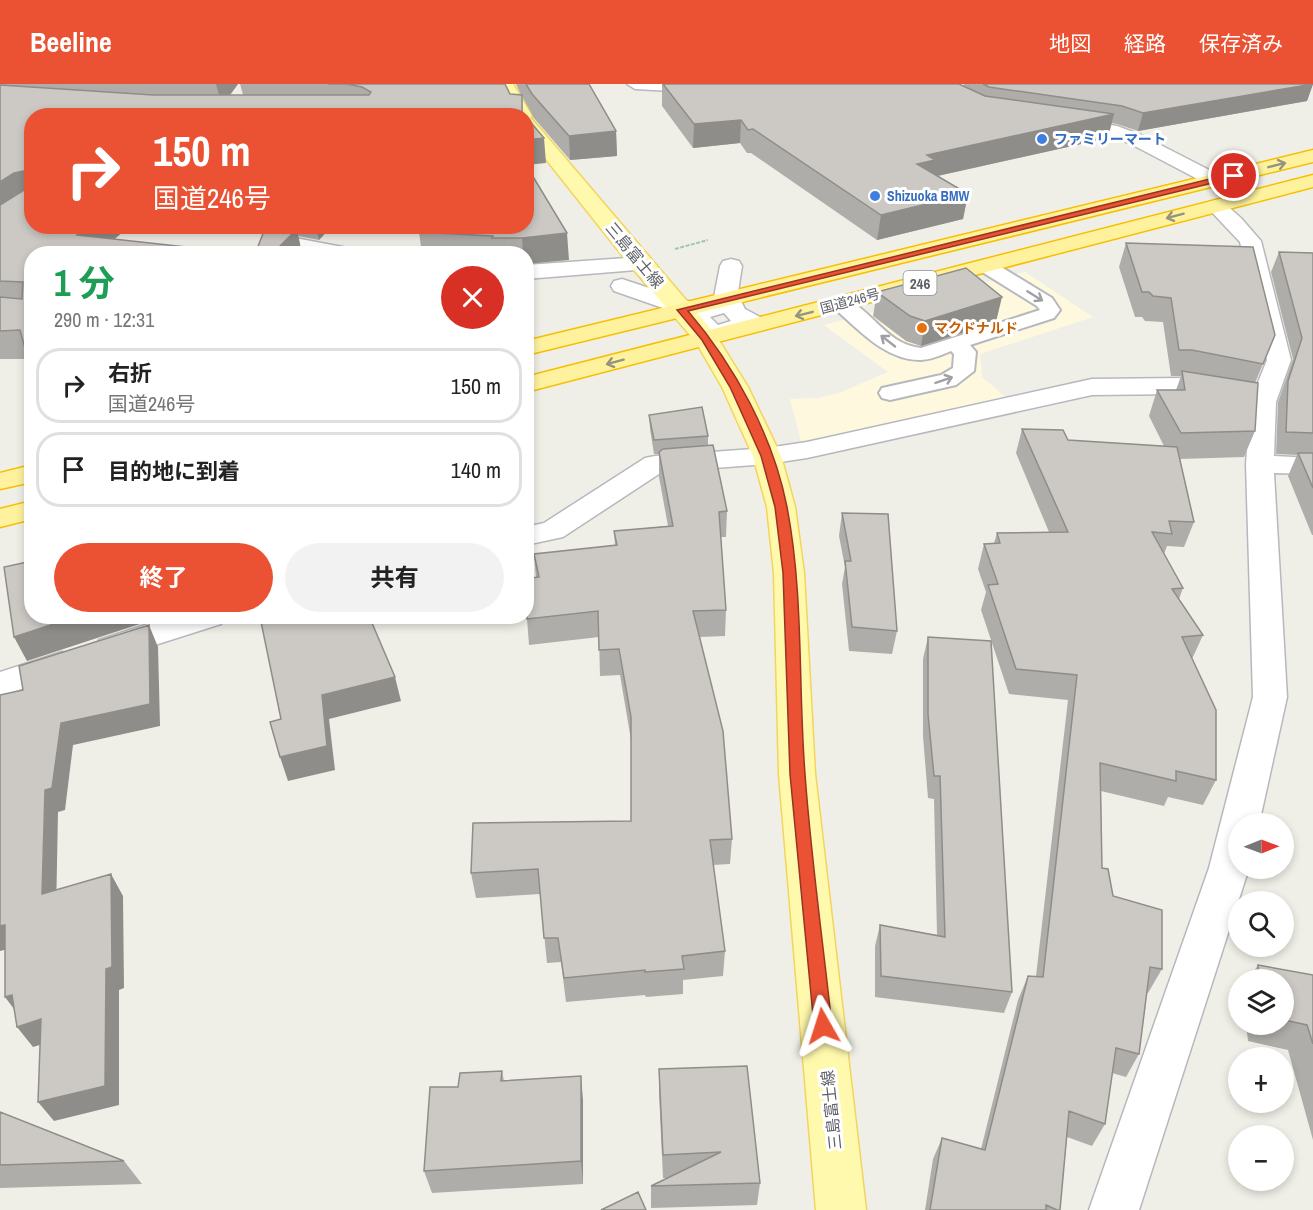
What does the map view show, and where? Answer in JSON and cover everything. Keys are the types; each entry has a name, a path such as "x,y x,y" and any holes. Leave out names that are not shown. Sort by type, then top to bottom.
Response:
{"highway":[{"name":"国道246号","path":"534,347 695,320 841,304 986,266 1215,193 1313,156"},
{"name":"国道246号","path":"534,382 695,320 1215,193 1313,181"},
{"path":"0,481 24,475"},
{"path":"0,518 24,512"}],"main road":[{"path":"505,84 518,108"},
{"name":"三島富士線","path":"534,134 631,275 695,320 735,387 767,456 781,507 789,573 797,774 841,1210"}],"street":[{"path":"635,84 728,88"},
{"path":"1043,120 1112,130 1135,139 1215,193 1250,241 1279,360 1263,402 1260,464 1270,697 1242,813"},
{"path":"278,234 288,243 304,246"},
{"path":"724,305 731,266"},
{"path":"534,272 631,275"},
{"path":"695,320 692,314 708,327 709,334 754,323 734,311 732,304 724,305 695,320"},
{"path":"534,534 553,530 655,464 767,456 829,445 1092,387 1183,386 1263,402"},
{"path":"1260,464 1313,466"},
{"path":"0,684 185,624"},
{"path":"1114,1210 1228,871"}],"lane":[{"path":"841,304 903,352 921,354 1043,316 1050,310 1045,302 986,266"},
{"path":"890,393 948,380 963,371 965,352 958,346 950,345"}],"shaded area":[{"path":"1025,272 1093,317 980,354 982,377 1009,400 918,420 801,441 790,399 818,398 839,393 888,372 824,325"}],"building":[{"path":"347,84 505,84 510,94 522,95 522,108 24,108 24,171 14,173 0,182 0,85 153,95 369,95 371,92 362,87"},
{"path":"526,84 589,84 616,131 569,136"},
{"path":"663,84 959,84 985,96 1114,114 927,155 935,160 917,164 968,194 881,215 753,129 748,130 741,120 694,124"},
{"path":"983,84 1313,84 1143,113 1122,106 989,87"},
{"path":"534,126 544,138 534,139"},
{"path":"534,178 567,233 522,238 492,238 493,236 456,234 534,234"},
{"path":"24,190 24,234 78,234 177,246 24,246 24,345 20,330 0,331 0,297 22,299 23,282 0,281 0,205"},
{"path":"263,234 292,234 280,246 258,246"},
{"path":"1126,243 1253,247 1275,335 1263,364 1192,350 1179,350 1171,298 1142,292"},
{"path":"1279,252 1313,253 1313,433 1286,432 1288,381 1302,338"},
{"path":"966,268 1002,297 925,321 910,316 877,292"},
{"path":"1182,371 1258,383 1255,431 1181,433 1157,390 1185,390"},
{"path":"702,407 708,436 654,440 649,415"},
{"path":"1022,429 1063,430 1068,440 1177,447 1194,522 1169,521 1172,534 1152,532 1183,588 1172,589 1203,635 1182,637 1216,710 1216,780 1176,771 1176,781 1100,763 1102,868 1108,869 1113,896 1162,910 1162,969 1150,967 1139,1054 1116,1048 1105,1124 1069,1111 1060,1210 1046,1205 1046,1210 930,1210 942,1138 985,1150 1028,976 1043,977 1077,675 1016,669 988,585 998,584 984,544 1000,543 997,533 1068,532"},
{"path":"713,445 727,511 719,512 726,610 693,611 723,731 732,839 710,840 725,951 682,956 684,969 645,972 645,970 564,978 558,938 544,938 538,869 471,873 473,823 631,821 631,717 619,649 599,650 598,611 534,618 534,578 539,577 534,554 617,545 614,531 673,526 659,452 663,449"},
{"path":"1298,453 1313,453 1313,488"},
{"path":"842,513 888,514 897,631 852,627 845,561 851,561"},
{"path":"24,563 24,624 54,624 14,637 4,567"},
{"path":"261,624 372,624 395,677 322,695 327,746 280,757 270,722 281,719"},
{"path":"149,625 150,704 61,723 52,788 45,790 42,894 111,874 112,967 106,969 105,1086 38,1102 41,1019 17,1027 12,995 5,997 5,925 0,926 0,695 23,690 19,666"},
{"path":"928,637 991,641 1012,992 881,976 880,925 945,937 940,776 934,776 928,714"},
{"path":"1258,965 1280,969 1259,969"},
{"path":"1294,972 1313,975 1313,1044 1307,1025 1294,1022"},
{"path":"747,1066 760,1183 651,1186 721,1152 663,1155 659,1069"},
{"path":"502,1071 501,1081 581,1076 581,1161 424,1171 430,1087 458,1087 460,1073"},
{"path":"0,1112 124,1161 0,1165"},
{"path":"638,1192 646,1210 601,1210"}],"place":[{"name":"ファミリーマート","path":"1042,139"},
{"name":"Shizuoka BMW","path":"875,196"},
{"name":"マクドナルド","path":"922,328"}],"route":[{"path":"823,1026 797,774 789,573 781,507 767,456 735,387 706,339 682,310 1234,176"}]}
